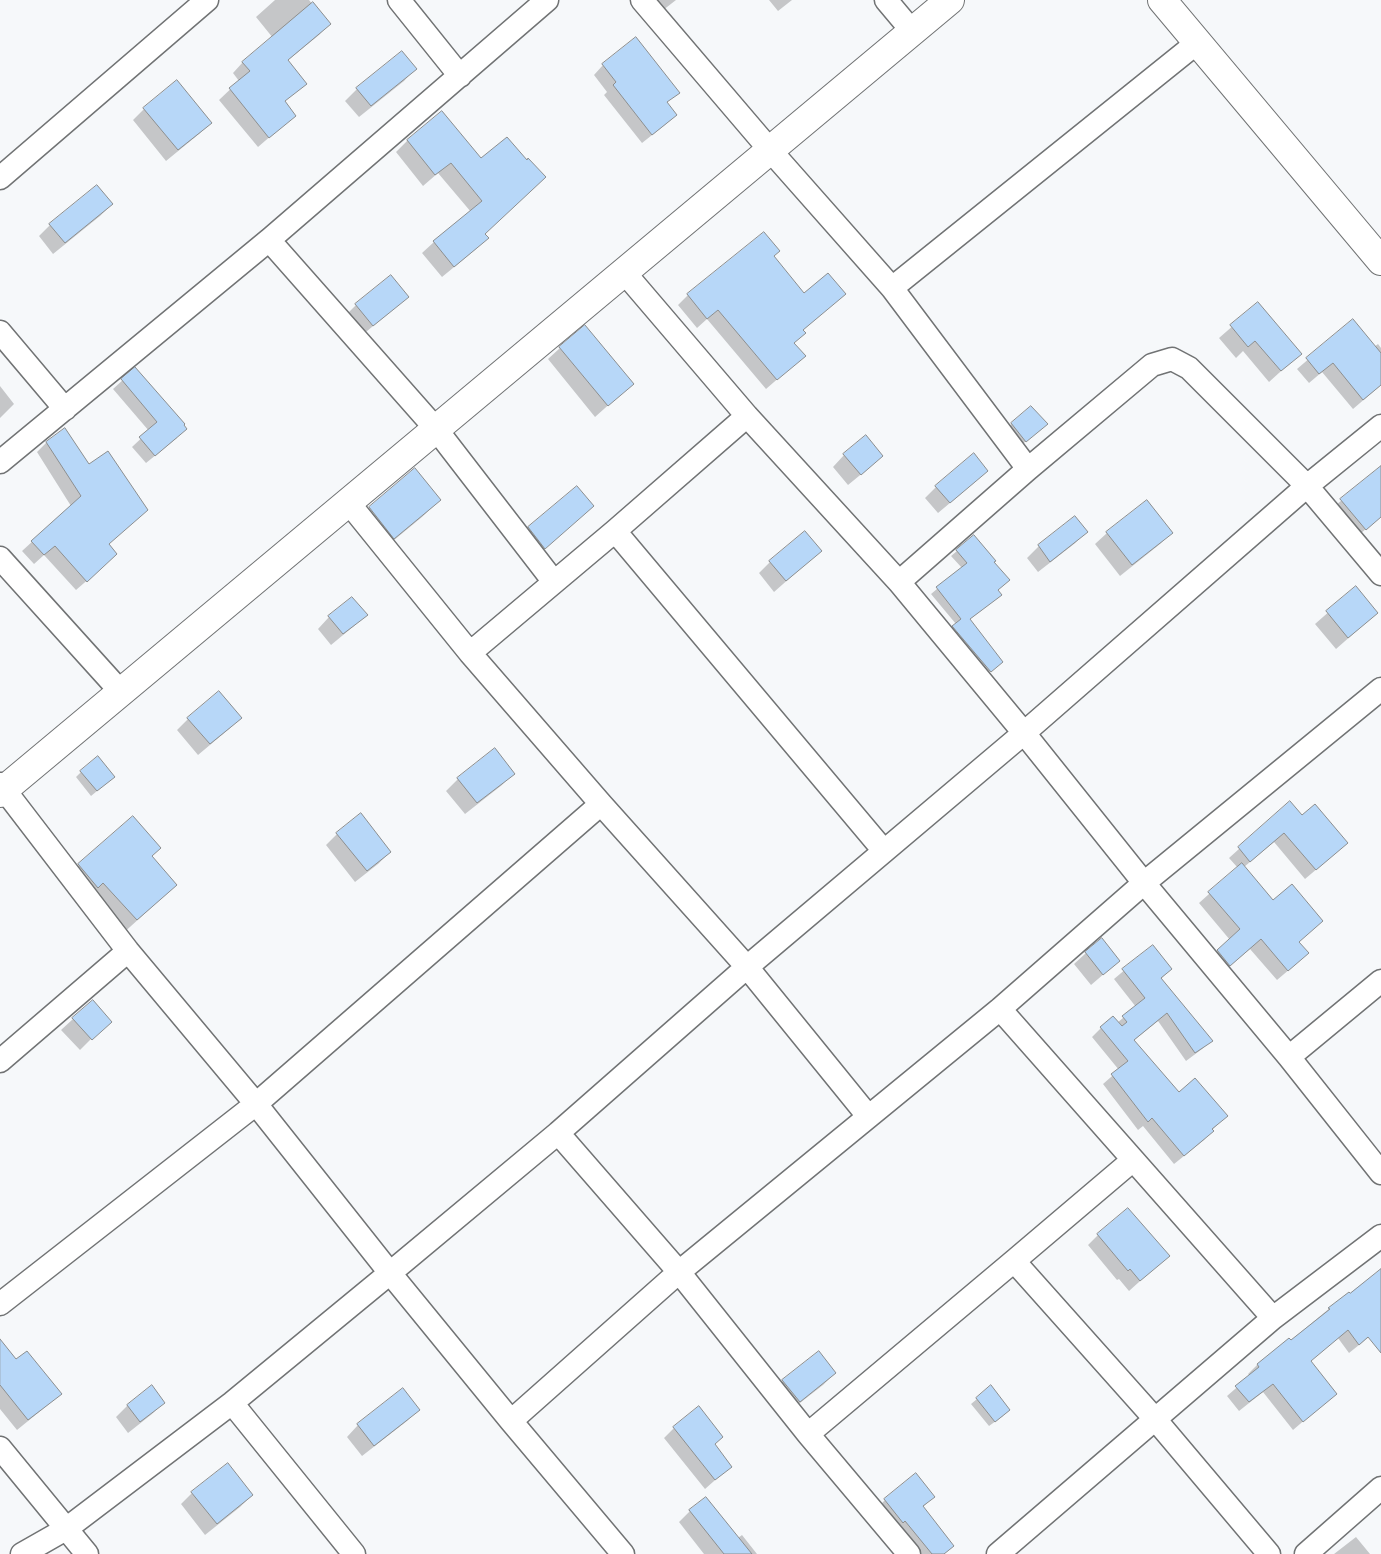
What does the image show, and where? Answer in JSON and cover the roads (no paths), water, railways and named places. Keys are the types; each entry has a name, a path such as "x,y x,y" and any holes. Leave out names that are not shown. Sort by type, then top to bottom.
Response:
{"street":[{"path":"0,178 206,0"},
{"path":"399,0 460,76"},
{"path":"0,462 269,240 547,0"},
{"path":"642,0 770,150 892,288 1028,469"},
{"path":"886,0 912,31"},
{"path":"622,1554 390,1273 256,1104 128,951 2,789 121,692 950,0"},
{"path":"1162,0 1381,261"},
{"path":"892,288 1198,42"},
{"path":"269,240 436,429 554,582"},
{"path":"624,272 748,416 899,582 1381,1173"},
{"path":"0,332 65,409"},
{"path":"899,582 1028,469 1152,365 1172,359 1189,368 1307,486 1381,574"},
{"path":"470,653 748,416"},
{"path":"22,1554 66,1529 232,1403 390,1273 558,1133 747,967 1024,733 1307,486 1381,426"},
{"path":"348,502 470,653 601,804 747,967 868,1116"},
{"path":"615,531 884,850"},
{"path":"0,558 121,692"},
{"path":"511,1421 679,1272 1000,1008 1144,883 1381,689"},
{"path":"0,1304 256,1104 601,804"},
{"path":"0,1061 128,951"},
{"path":"1289,1058 1381,981"},
{"path":"1000,1008 1273,1318"},
{"path":"558,1133 679,1272 808,1434 909,1554"},
{"path":"808,1434 1133,1160"},
{"path":"998,1554 1273,1318 1381,1236"},
{"path":"1014,1261 1155,1419 1269,1554"},
{"path":"232,1403 354,1554"},
{"path":"0,1448 87,1554"},
{"path":"1306,1554 1381,1488"}]}
